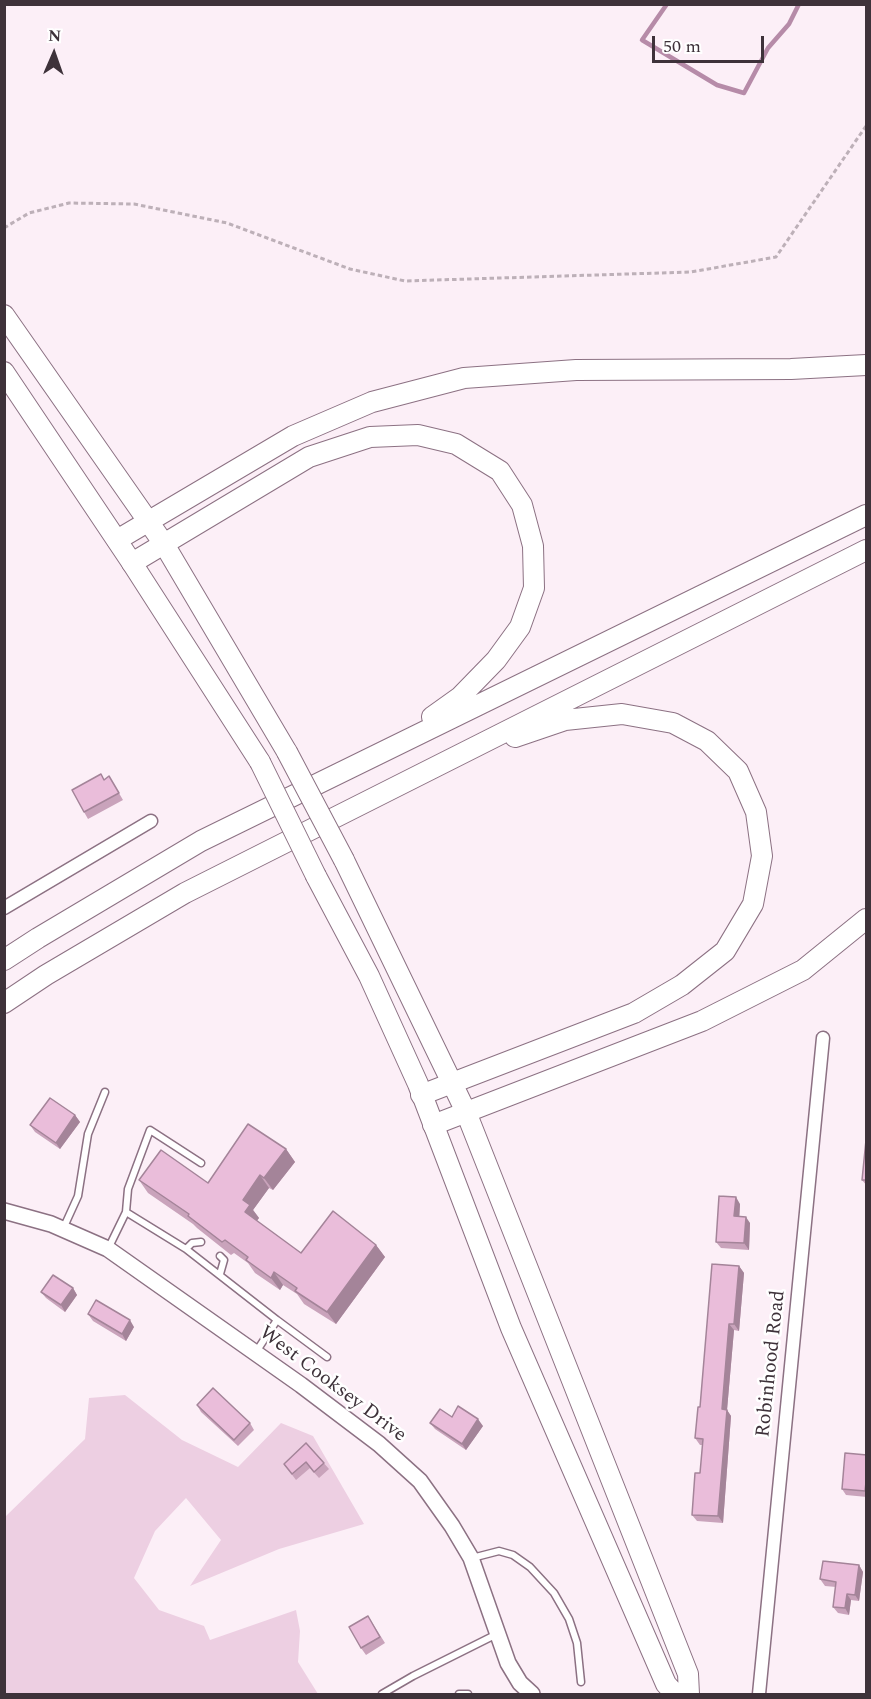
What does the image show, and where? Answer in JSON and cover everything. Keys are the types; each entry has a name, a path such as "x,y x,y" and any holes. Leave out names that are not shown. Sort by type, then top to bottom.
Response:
{"main road":[{"path":"4,315 164,544 288,752 344,860 466,1112 688,1674 689,1695"},
{"path":"117,540 293,436 372,402 464,378 576,370 791,369 867,365"},
{"path":"4,372 117,540 260,762 316,876 369,976 421,1095 511,1328 666,1684 675,1695"},
{"path":"132,563 309,457 370,437 418,435 456,444 500,471 522,505 533,546 534,588 520,627 496,660 460,697 383,751"},
{"path":"4,960 201,841 867,514"},
{"path":"4,1004 46,975 185,892 867,550"},
{"path":"421,1095 634,1013 682,984 725,951 753,904 762,856 756,812 738,771 707,741 673,723 622,714 565,720 450,758"},
{"path":"433,1125 702,1021 803,970 867,919"}],"street":[{"path":"4,909 151,821"},
{"name":"Robinhood Road","path":"759,1695 824,1038"},
{"name":"West Cooksey Drive","path":"4,1212 51,1224 108,1249 379,1444 420,1481 452,1526 471,1558 508,1663 520,1683 532,1695"}],"lane":[{"path":"63,1229 78,1196 88,1134 105,1092"},
{"path":"108,1249 126,1212 129,1189 150,1130 201,1163"},
{"path":"126,1212 186,1249 327,1357"},
{"path":"186,1249 192,1243 201,1242"},
{"path":"220,1256 224,1260 220,1274"},
{"path":"255,1353 277,1320"},
{"path":"471,1558 500,1551 513,1555 530,1567 554,1593 569,1619 577,1643 581,1682"},
{"path":"381,1695 413,1676 498,1634"},
{"path":"459,1695 468,1695"}],"path":[{"path":"4,228 29,213 69,203 134,204 227,223 350,269 405,281 691,272 776,257 867,126"}],"shaded area":[{"path":"125,1395 182,1440 238,1467 281,1423 313,1436 364,1524 279,1549 190,1586 221,1540 186,1498 155,1531 134,1578 159,1610 204,1626 210,1640 296,1610 300,1631 298,1662 318,1694 5,1694 4,1520 85,1439 89,1398"}],"building":[{"path":"101,774 104,780 109,776 119,793 84,812 72,790"},
{"path":"50,1098 75,1115 56,1143 30,1125"},
{"path":"248,1124 286,1149 264,1178 260,1175 243,1200 250,1205 245,1212 301,1253 333,1211 376,1245 327,1312 295,1291 297,1288 274,1272 271,1278 246,1260 248,1257 225,1240 222,1242 188,1216 189,1214 139,1180 161,1150 208,1183"},
{"path":"867,1130 867,1180 862,1180"},
{"path":"719,1196 736,1197 734,1216 746,1217 744,1243 716,1242"},
{"path":"712,1264 739,1266 734,1324 729,1324 722,1409 727,1410 718,1516 692,1515 695,1473 700,1473 703,1439 695,1438 698,1407 700,1407"},
{"path":"53,1275 73,1288 61,1305 41,1292"},
{"path":"96,1300 130,1320 122,1334 88,1314"},
{"path":"213,1388 250,1423 234,1440 197,1405"},
{"path":"458,1406 478,1419 462,1444 430,1423 440,1409 452,1417"},
{"path":"306,1443 324,1463 314,1472 306,1462 292,1474 284,1464"},
{"path":"845,1453 867,1455 865,1491 842,1489"},
{"path":"823,1561 859,1565 855,1595 847,1594 845,1608 833,1607 836,1582 820,1579"},
{"path":"368,1616 380,1637 361,1648 349,1627"}],"waterway":[{"path":"667,4 642,40 717,85 744,93 768,48 789,24 799,4"}]}
